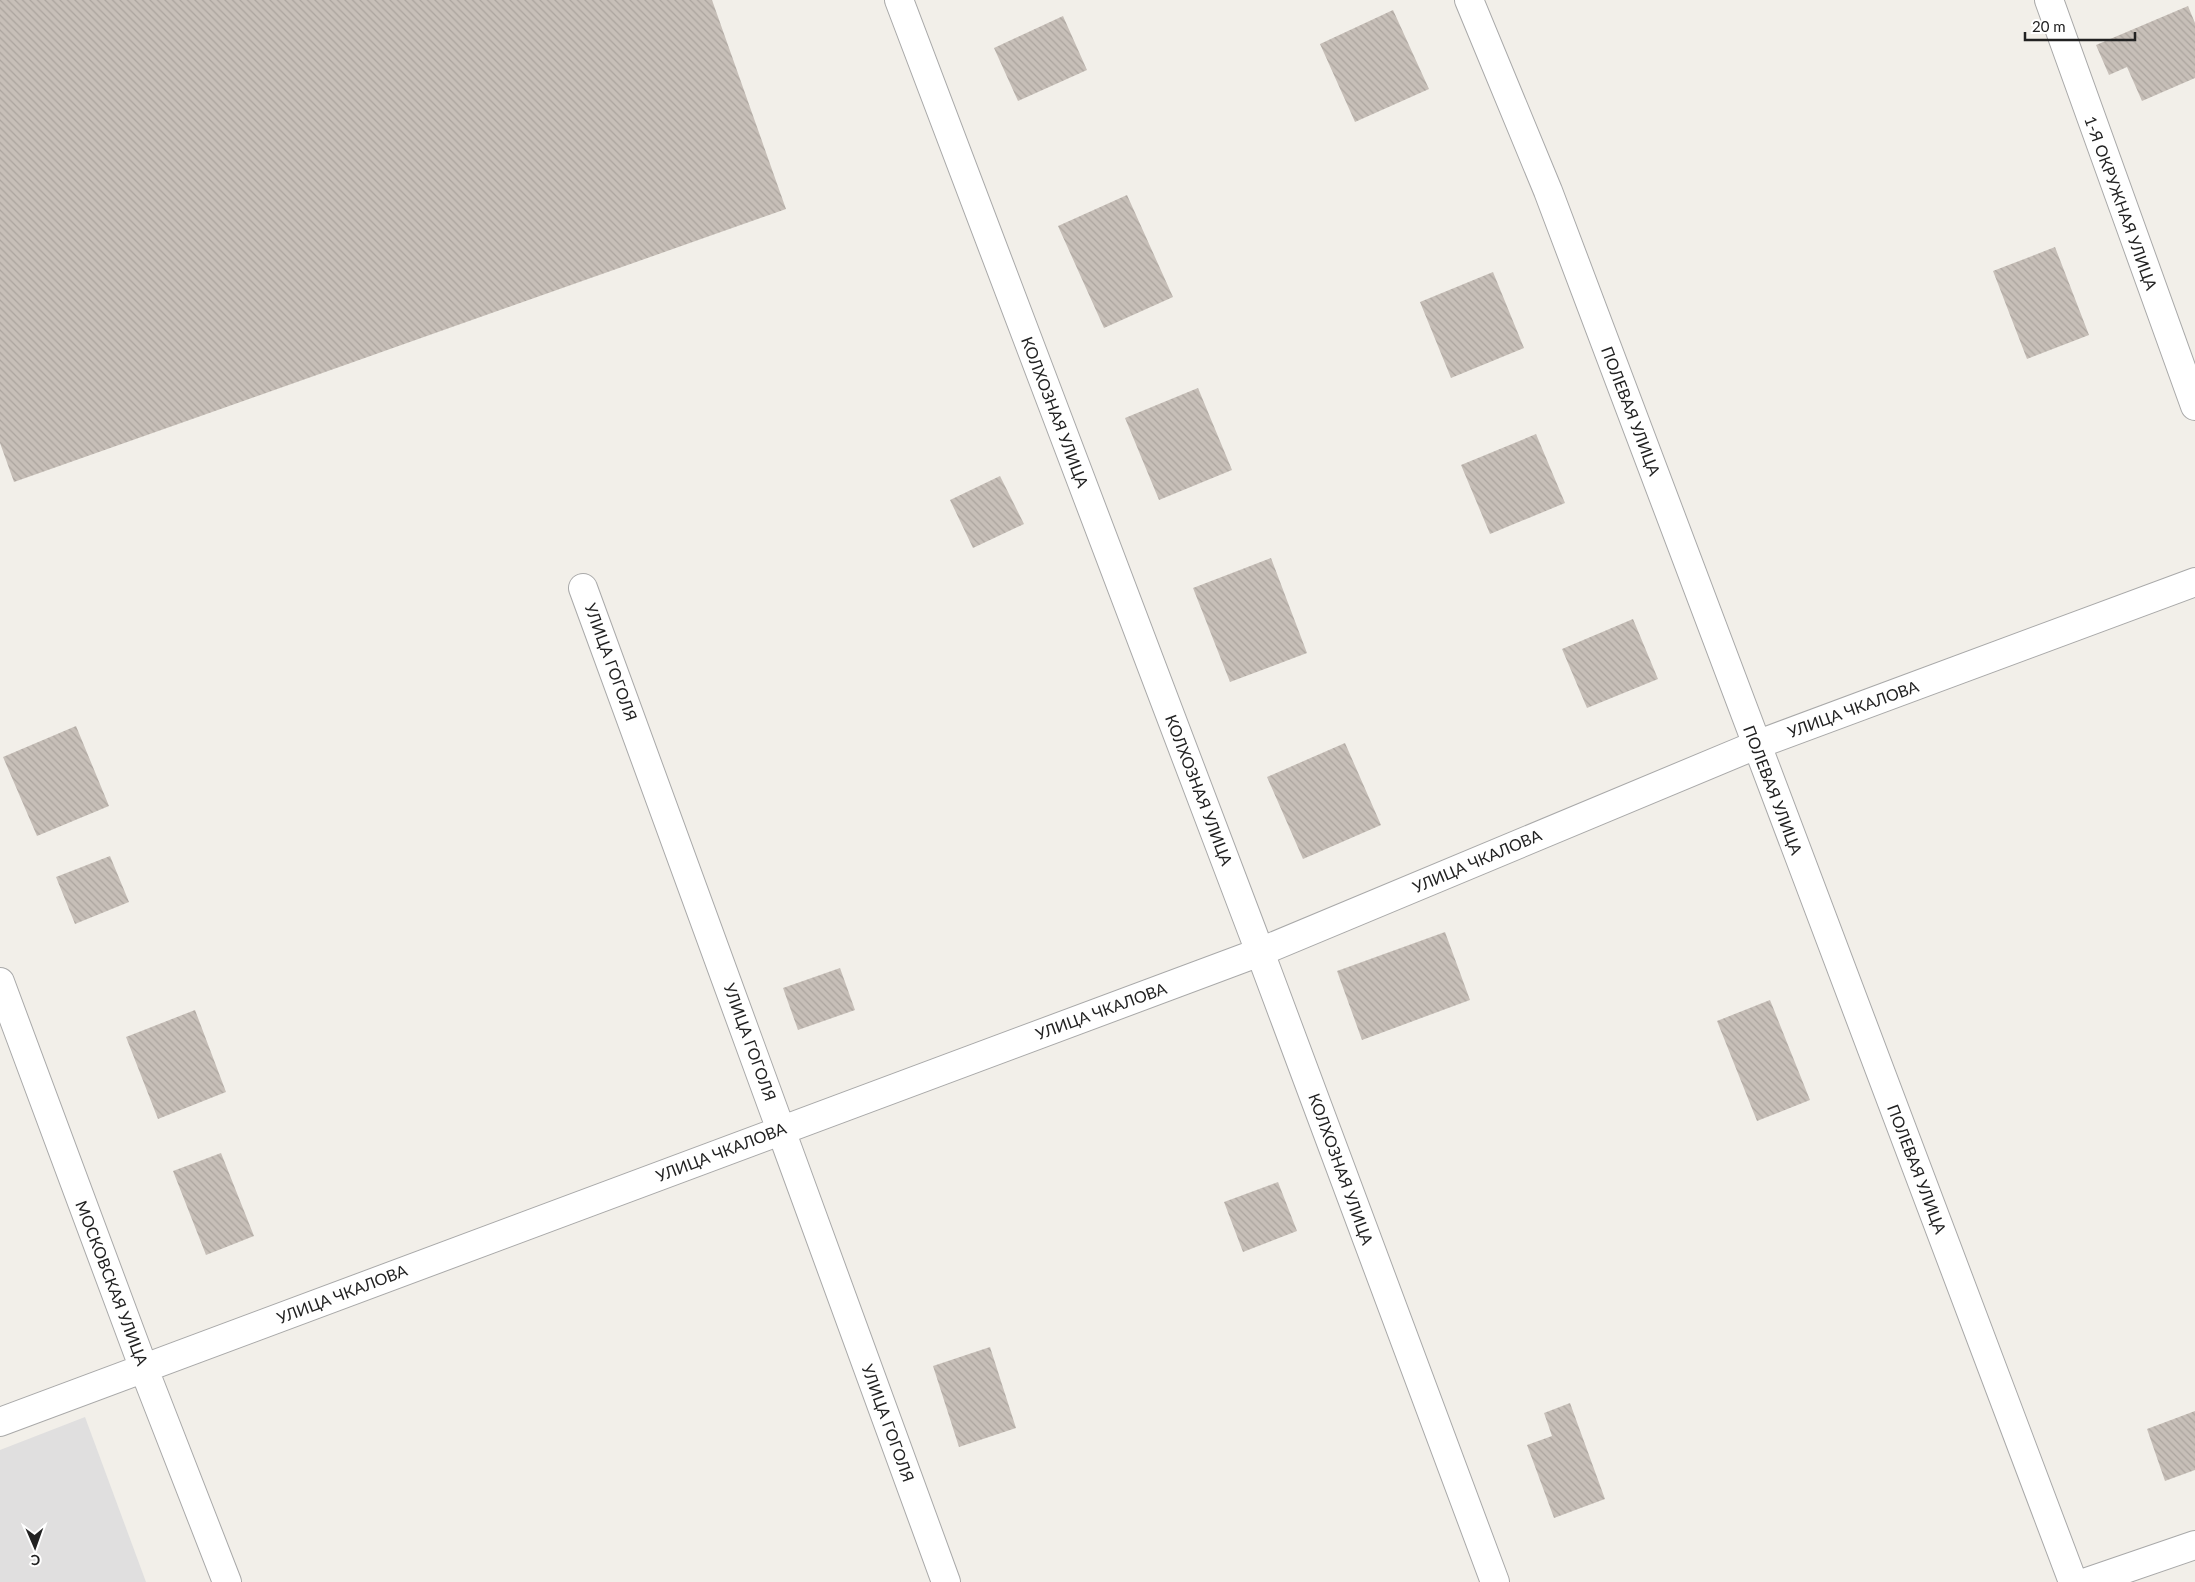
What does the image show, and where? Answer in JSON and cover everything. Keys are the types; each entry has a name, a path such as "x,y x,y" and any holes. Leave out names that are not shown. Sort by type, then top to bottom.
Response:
{"street":[{"name":"КОЛХОЗНАЯ УЛИЦА","path":"898,0 1260,952 1495,1582"},
{"name":"ПОЛЕВАЯ УЛИЦА","path":"1469,0 1548,192 2073,1582"},
{"name":"1-Я ОКРУЖНАЯ УЛИЦА","path":"2049,0 2195,406"},
{"name":"УЛИЦА ЧКАЛОВА","path":"0,1422 1260,952 1756,745 2195,582"},
{"name":"УЛИЦА ГОГОЛЯ","path":"584,588 946,1582"},
{"name":"МОСКОВСКАЯ УЛИЦА","path":"0,982 144,1369 227,1582"},
{"path":"2087,1582 2195,1545"}],"shaded area":[{"path":"85,1417 146,1582 0,1582 0,1450"}],"building":[{"path":"0,0 712,0 786,209 14,482 0,443"},
{"path":"2188,6 2195,23 2195,78 2142,101 2127,67 2109,75 2096,45"},
{"path":"1393,10 1429,89 1355,122 1320,44"},
{"path":"1063,16 1087,70 1018,101 994,48"},
{"path":"1127,195 1173,297 1104,328 1058,226"},
{"path":"2055,247 2089,335 2027,359 1993,271"},
{"path":"1493,272 1524,348 1451,378 1420,302"},
{"path":"1198,388 1232,470 1159,500 1125,418"},
{"path":"1536,434 1565,503 1490,534 1461,465"},
{"path":"1000,476 1024,524 973,548 950,500"},
{"path":"1271,558 1307,653 1230,682 1193,588"},
{"path":"1633,619 1658,679 1587,708 1562,649"},
{"path":"76,726 109,806 37,836 3,757"},
{"path":"1345,743 1381,825 1303,859 1267,777"},
{"path":"110,856 129,902 75,924 56,877"},
{"path":"1445,932 1470,1000 1362,1040 1337,971"},
{"path":"840,968 855,1010 798,1030 783,988"},
{"path":"1770,1000 1810,1100 1757,1121 1717,1021"},
{"path":"195,1010 226,1092 158,1119 126,1037"},
{"path":"221,1153 254,1236 206,1255 173,1171"},
{"path":"1278,1182 1297,1231 1243,1252 1224,1202"},
{"path":"990,1347 1016,1428 959,1447 933,1366"},
{"path":"1570,1403 1605,1499 1554,1518 1527,1445 1552,1436 1544,1413"},
{"path":"2195,1411 2195,1470 2165,1481 2147,1429"}]}
